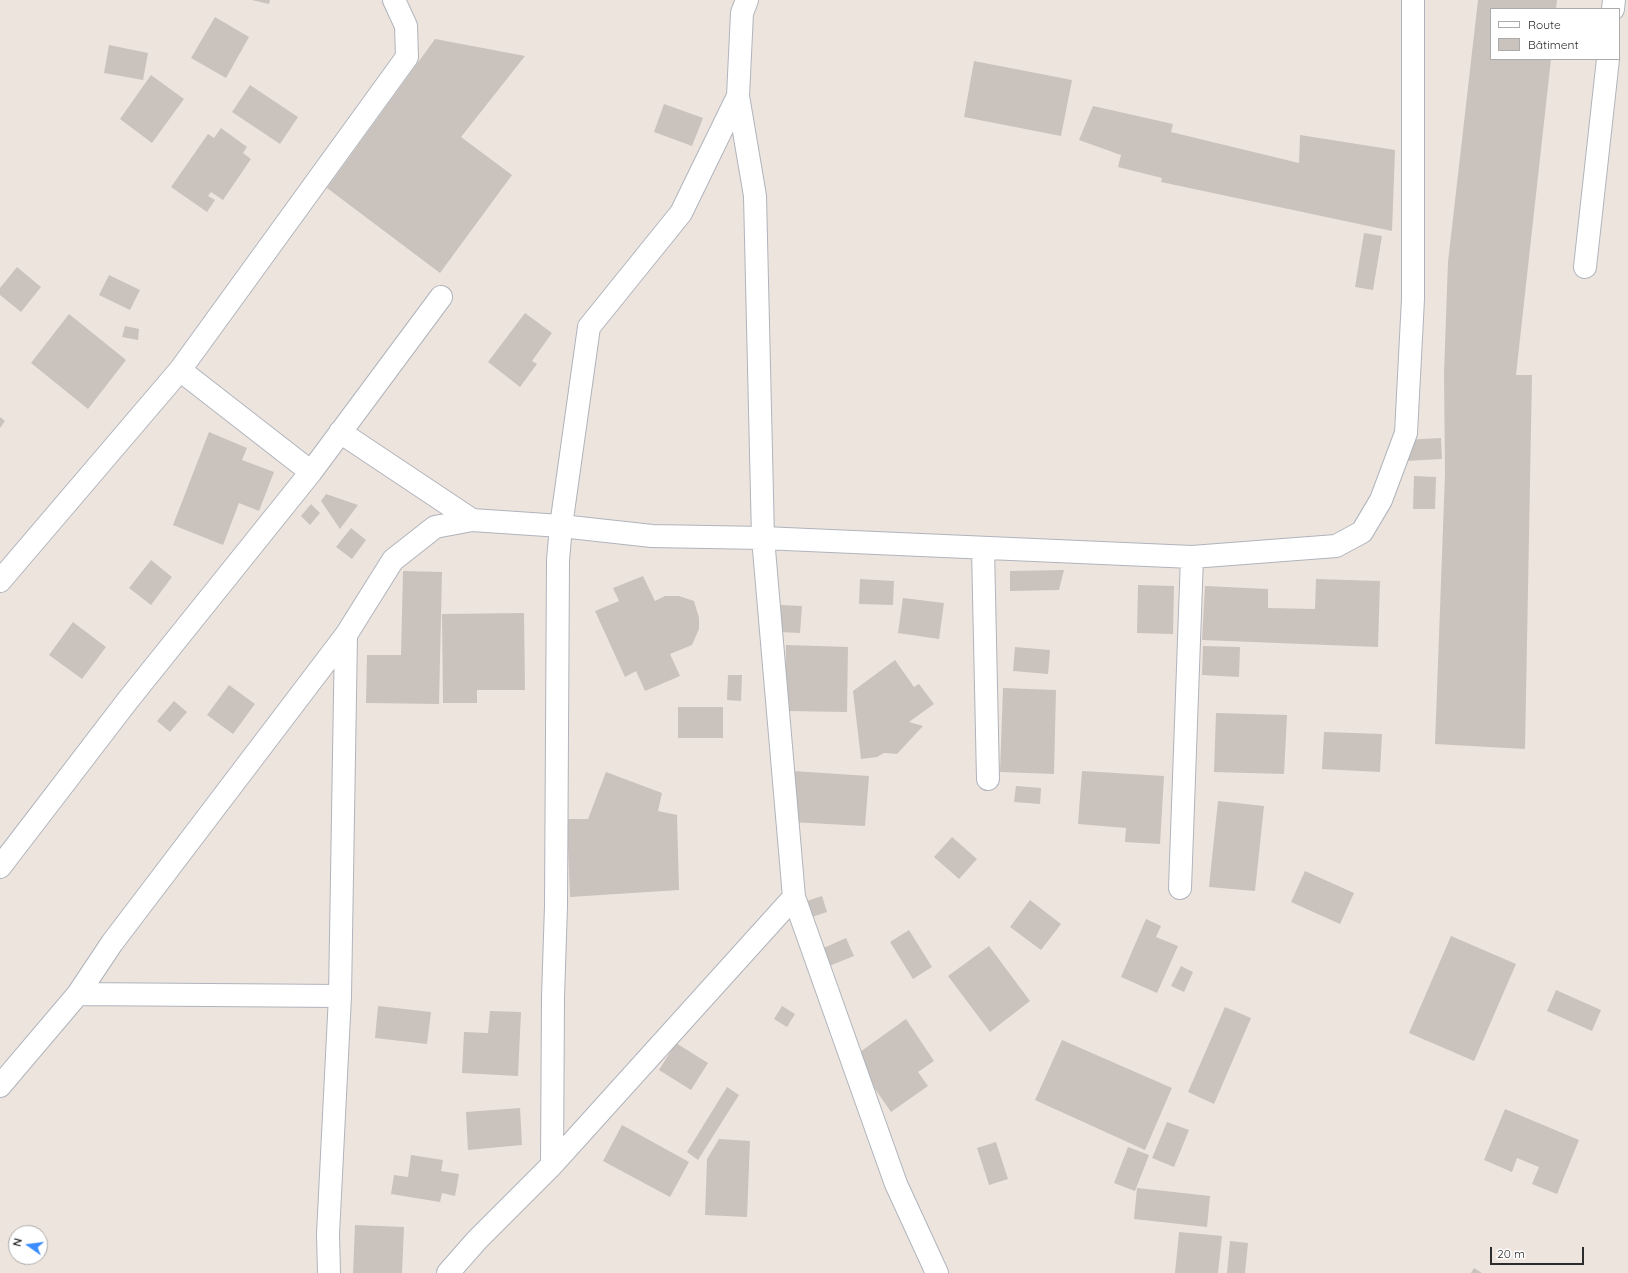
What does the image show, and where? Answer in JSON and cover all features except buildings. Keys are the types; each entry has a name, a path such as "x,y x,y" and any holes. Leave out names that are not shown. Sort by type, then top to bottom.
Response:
{"street":[{"path":"0,581 15,561 180,370 407,57 406,26 394,0"},
{"path":"747,0 742,13 738,96 755,196 763,538 794,897 896,1184 937,1273"},
{"path":"0,1086 78,994 112,943 346,635 394,560 435,527 472,520 561,526 652,536 763,538 1192,557 1336,546 1362,532 1381,500 1406,433 1413,299 1413,0"},
{"path":"1585,267 1608,60"},
{"path":"552,1165 553,998 556,906 558,560 561,526 589,327 682,213 738,96"},
{"path":"0,867 128,700 311,472 441,297"},
{"path":"180,370 311,472"},
{"path":"340,432 472,520"},
{"path":"983,548 988,779"},
{"path":"1180,888 1192,557"},
{"path":"329,1273 328,1234 340,996 346,635"},
{"path":"448,1273 477,1240 552,1165 794,897"},
{"path":"78,994 340,996"}]}
